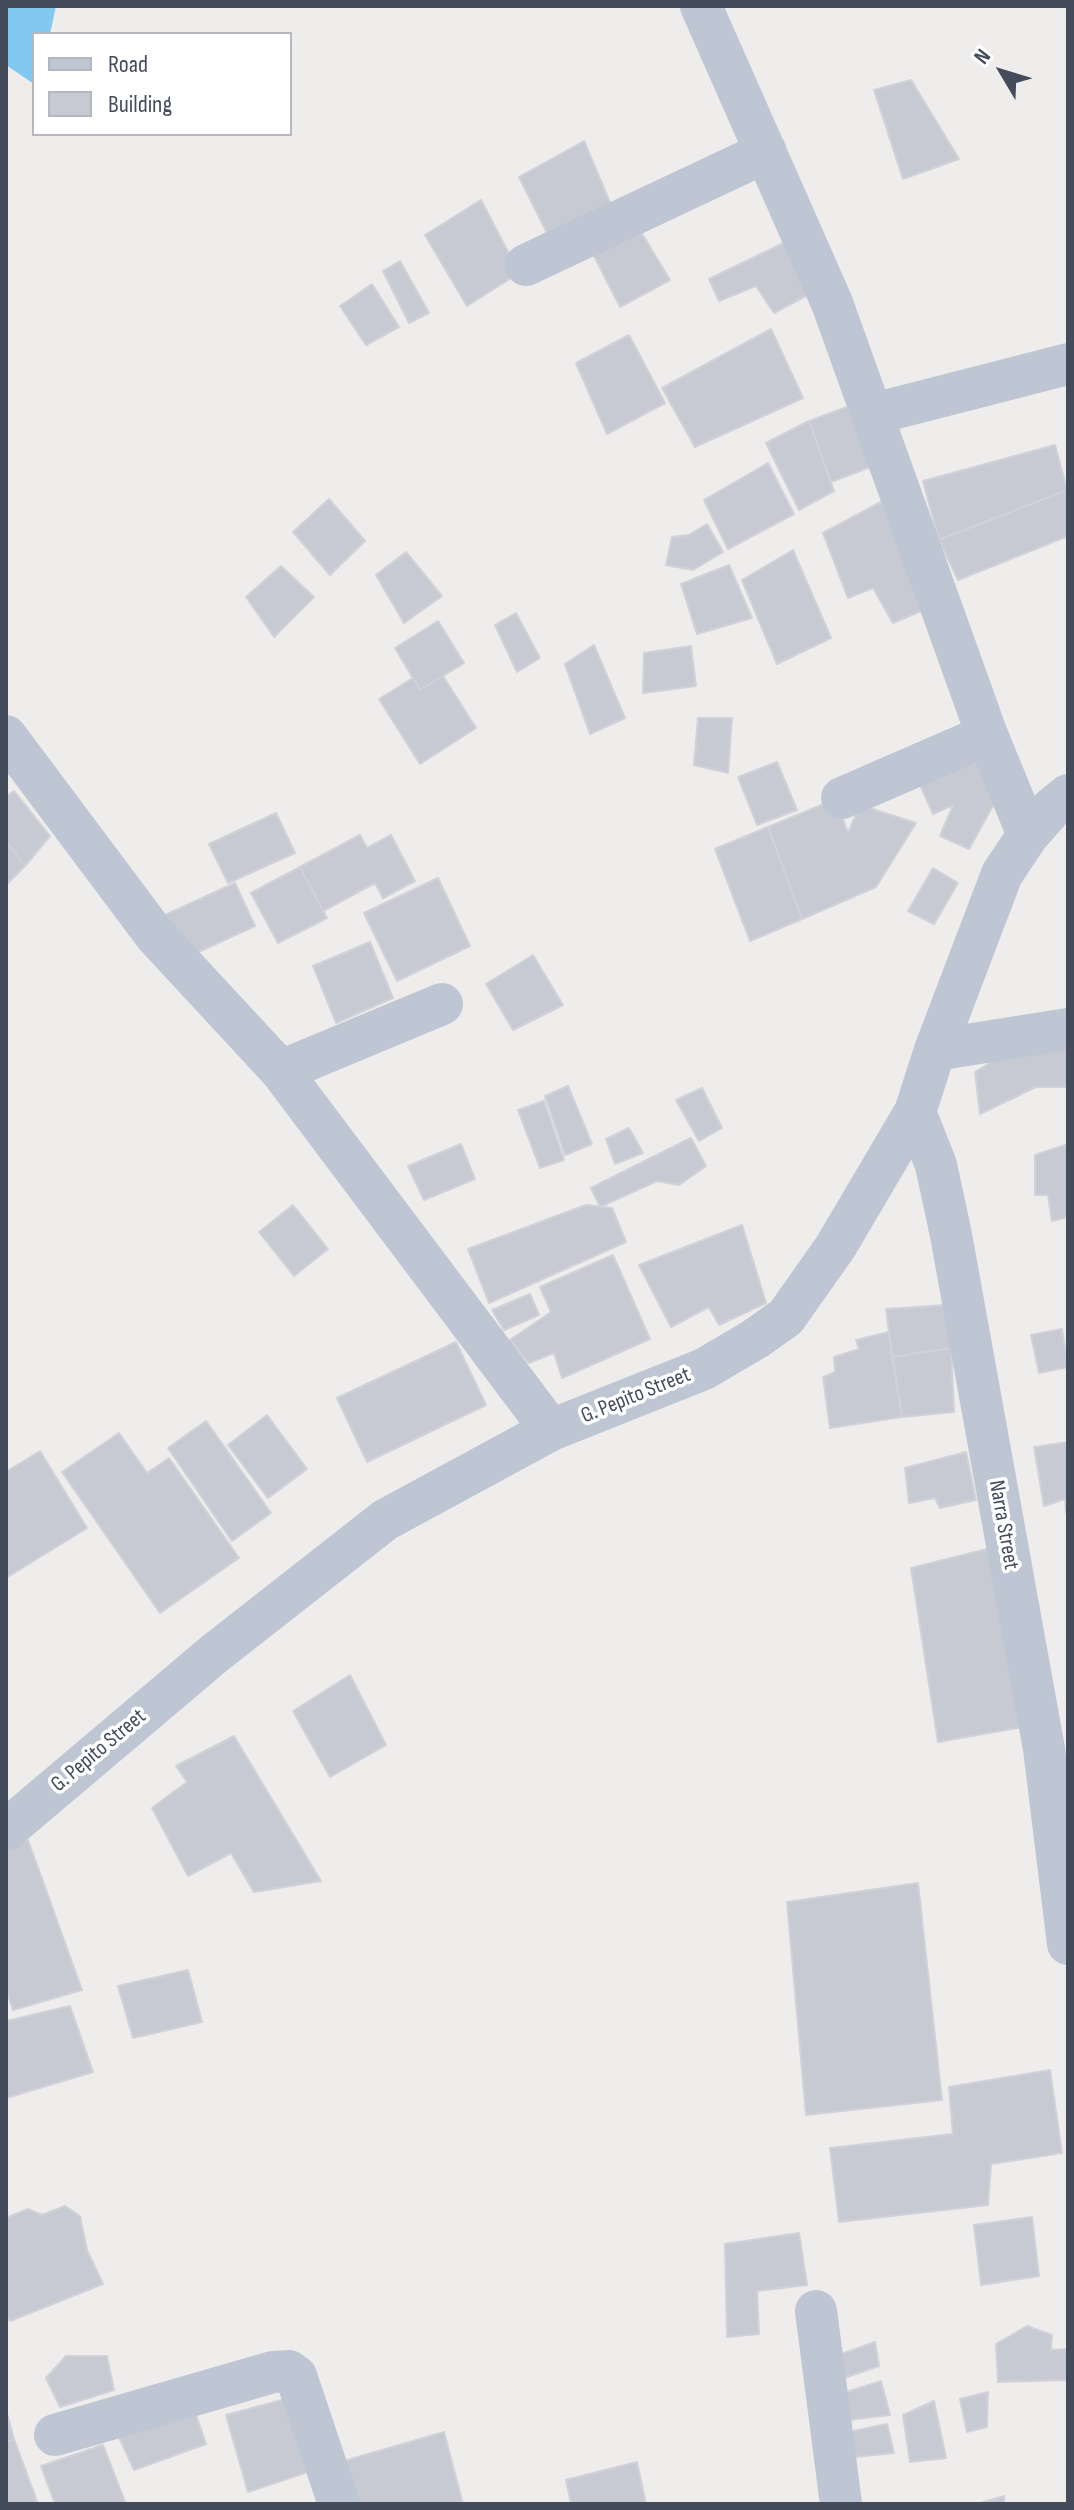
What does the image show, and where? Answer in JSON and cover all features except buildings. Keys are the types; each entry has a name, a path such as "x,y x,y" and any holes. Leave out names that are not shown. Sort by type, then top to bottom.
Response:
{"street":[{"path":"701,6 832,303 987,735 1028,835"},
{"path":"526,265 766,152"},
{"path":"873,414 1068,364"},
{"path":"842,798 987,735"},
{"path":"6,736 155,935 281,1071 551,1430"},
{"name":"G. Pepito Street","path":"6,1830 214,1654 385,1520 551,1430 704,1369 786,1317 836,1246 915,1112 935,1050 1002,874 1028,835 1068,795"},
{"path":"281,1071 442,1004"},
{"path":"935,1050 1068,1029"},
{"name":"Narra Street","path":"915,1112 936,1165 956,1266 1044,1749 1068,1944"},
{"path":"816,2311 841,2504"},
{"path":"55,2435 273,2372 289,2371 296,2376 339,2504"}],"water":[{"path":"6,6 56,6 50,32 32,32 32,83 6,65"}]}
